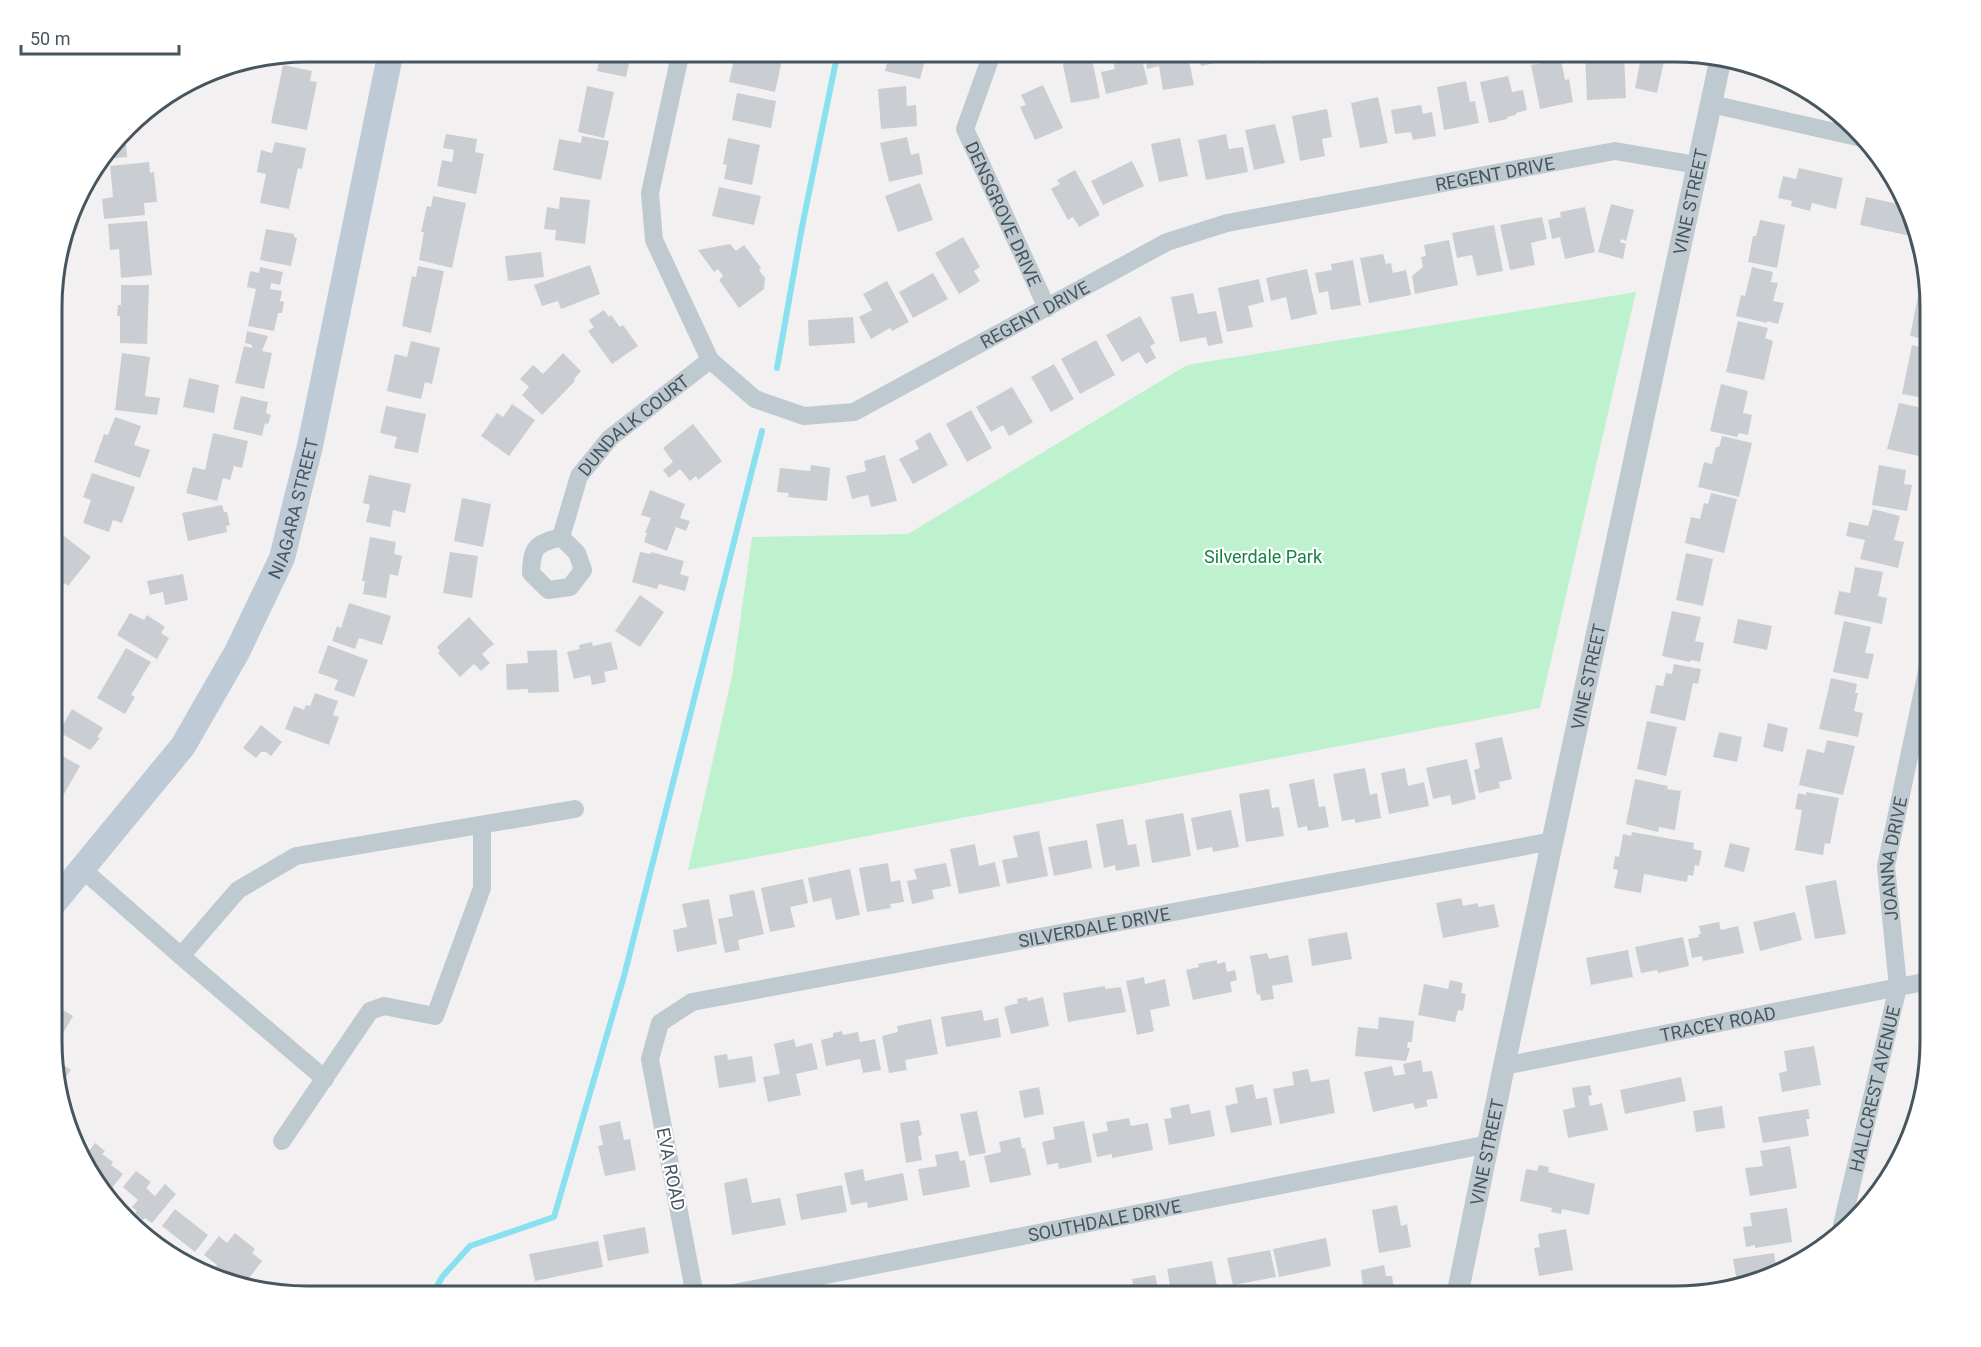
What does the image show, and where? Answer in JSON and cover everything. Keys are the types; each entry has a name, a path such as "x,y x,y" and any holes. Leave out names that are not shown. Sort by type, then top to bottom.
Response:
{"main road":[{"name":"NIAGARA STREET","path":"62,893 183,746 237,652 282,558 310,446 389,62"}],"street":[{"name":"REGENT DRIVE","path":"679,62 650,193 654,240 710,360 754,399 804,416 854,412 1167,242 1227,223 1615,151 1697,165"},
{"name":"DENSGROVE DRIVE","path":"989,62 965,129 1047,308"},
{"name":"VINE STREET","path":"1459,1286 1504,1066 1719,66"},
{"path":"1711,104 1850,135"},
{"name":"DUNDALK COURT","path":"561,537 579,476 610,438 710,360"},
{"name":"JOANNA DRIVE","path":"1898,987 1886,866 1920,705"},
{"path":"181,956 238,890 296,856 575,809"},
{"path":"282,1141 370,1011 384,1006 435,1016 482,888 482,825"},
{"name":"SILVERDALE DRIVE","path":"655,1042 660,1023 692,1002 1553,841"},
{"path":"82,869 325,1078"},
{"name":"TRACEY ROAD","path":"1504,1066 1920,983"},
{"name":"HALLCREST AVENUE","path":"1844,1218 1898,987"},
{"name":"EVA ROAD","path":"655,1042 650,1059 693,1286"},
{"name":"SOUTHDALE DRIVE","path":"770,1286 1489,1144"}],"green space":[{"name":"Silverdale Park","path":"1636,292 1540,708 688,870 733,671 752,537 908,534 1187,365"}],"building":[{"path":"599,62 629,62 626,77 597,71"},
{"path":"733,62 782,62 775,92 729,82"},
{"path":"887,62 924,62 920,79 885,71"},
{"path":"1062,62 1093,62 1100,98 1071,103"},
{"path":"1113,62 1143,62 1148,84 1106,94 1101,72 1115,69"},
{"path":"1146,62 1189,62 1194,85 1163,90 1159,66 1147,69"},
{"path":"1200,62 1220,62 1201,66"},
{"path":"1561,62 1565,80 1569,79 1573,102 1540,109 1531,65"},
{"path":"1585,62 1624,62 1626,98 1587,100"},
{"path":"1640,62 1664,62 1657,93 1635,88"},
{"path":"283,65 312,71 310,81 317,82 307,130 271,123"},
{"path":"1508,76 1512,92 1523,90 1527,110 1507,117 1507,119 1489,123 1480,82"},
{"path":"1466,81 1470,102 1475,101 1479,123 1444,130 1437,87"},
{"path":"1043,85 1063,128 1035,140 1020,107 1026,105 1021,95"},
{"path":"587,86 614,92 604,138 578,132"},
{"path":"906,86 907,106 916,105 917,126 881,129 878,89"},
{"path":"737,93 776,101 771,128 732,120"},
{"path":"1378,97 1388,143 1360,148 1351,103"},
{"path":"1421,105 1423,114 1432,112 1436,136 1413,140 1411,132 1395,134 1391,110"},
{"path":"1327,109 1332,137 1322,139 1325,156 1300,161 1292,116"},
{"path":"1275,124 1285,163 1254,170 1245,130"},
{"path":"446,134 477,139 475,152 484,154 476,194 437,186 442,160 452,162 454,150 443,148"},
{"path":"1226,134 1229,149 1243,147 1248,172 1206,180 1198,140"},
{"path":"582,136 609,141 601,180 553,170 559,139 581,143"},
{"path":"907,137 911,155 919,153 923,174 889,182 880,143"},
{"path":"728,138 760,145 752,185 724,179 727,165 723,164"},
{"path":"1180,138 1188,176 1159,182 1151,144"},
{"path":"126,141 127,157 111,158"},
{"path":"275,142 306,148 302,169 298,168 289,209 260,203 266,174 257,172 261,150 272,153"},
{"path":"1132,161 1144,186 1103,205 1091,181"},
{"path":"149,162 150,173 154,172 157,202 144,203 145,215 104,219 102,199 113,197 110,166"},
{"path":"1799,168 1843,178 1836,209 1812,203 1810,211 1791,206 1792,201 1778,198 1783,176 1796,179"},
{"path":"1075,170 1100,215 1079,227 1073,217 1068,220 1051,189 1060,184 1057,180"},
{"path":"920,183 933,220 898,232 885,196"},
{"path":"719,187 761,196 754,225 712,216"},
{"path":"433,196 466,203 452,268 419,260 424,232 421,232 427,206 431,207"},
{"path":"560,197 590,200 585,244 555,240 556,230 544,229 547,207 559,209"},
{"path":"1866,197 1897,204 1909,236 1860,225"},
{"path":"1611,204 1634,210 1626,241 1621,239 1620,242 1626,244 1623,259 1598,252"},
{"path":"1585,207 1595,252 1565,259 1560,237 1552,239 1548,220 1561,217 1560,212"},
{"path":"1542,217 1547,239 1531,243 1535,265 1510,270 1500,225"},
{"path":"1760,220 1785,225 1777,268 1748,262 1753,236 1756,236"},
{"path":"147,221 152,275 121,278 119,249 110,250 108,224"},
{"path":"1494,225 1503,271 1477,276 1472,255 1457,258 1452,233"},
{"path":"266,229 294,234 297,238 291,266 260,260"},
{"path":"963,237 980,267 974,271 980,281 959,294 935,253"},
{"path":"1449,240 1458,285 1415,294 1412,276 1423,267 1421,257 1426,256 1424,245"},
{"path":"730,244 736,251 744,245 761,268 759,270 765,278 764,289 739,308 719,280 723,276 718,269 714,272 698,250"},
{"path":"541,252 544,277 508,281 505,256"},
{"path":"1383,254 1386,264 1391,263 1393,273 1406,270 1411,295 1369,303 1360,258"},
{"path":"1353,260 1361,305 1331,310 1328,291 1319,293 1315,273 1332,270 1331,264"},
{"path":"590,265 600,294 561,309 558,301 542,306 534,285"},
{"path":"418,266 444,271 431,333 402,326 412,276 416,277"},
{"path":"260,267 283,272 280,285 271,283 270,289 282,291 280,301 284,302 282,313 278,313 274,331 248,326 256,289 247,287 250,271 259,273"},
{"path":"1752,267 1773,272 1771,282 1778,283 1773,301 1784,303 1778,324 1736,316 1741,295 1745,296"},
{"path":"1307,269 1317,314 1291,320 1286,297 1271,301 1266,278"},
{"path":"933,273 948,299 913,318 899,292"},
{"path":"1259,279 1264,302 1248,306 1253,327 1227,332 1218,288"},
{"path":"887,281 909,322 892,331 890,328 871,339 859,317 872,310 863,294"},
{"path":"121,285 149,285 147,344 120,343 120,316 117,316 118,305 121,305"},
{"path":"1919,291 1919,291 1920,338 1910,336"},
{"path":"1193,293 1198,314 1216,311 1223,343 1208,346 1206,337 1180,342 1171,297"},
{"path":"604,310 620,327 623,325 638,346 612,364 588,331 594,327 589,320"},
{"path":"1140,316 1155,343 1150,346 1156,358 1146,364 1139,352 1122,362 1106,335"},
{"path":"853,317 855,343 809,346 808,320"},
{"path":"1738,321 1768,328 1765,338 1773,341 1764,380 1726,372"},
{"path":"247,331 268,336 262,351 272,353 264,389 235,383 244,346 252,348 252,345 245,343"},
{"path":"1096,340 1115,375 1080,394 1061,359"},
{"path":"411,341 440,348 432,384 425,382 421,399 387,391 395,354 407,357"},
{"path":"1912,345 1920,347 1920,397 1902,394"},
{"path":"122,353 150,357 145,396 160,398 157,415 115,410"},
{"path":"563,353 581,371 574,379 575,381 542,415 522,395 529,387 520,379 533,365 543,374"},
{"path":"1054,364 1074,399 1051,412 1031,377"},
{"path":"189,378 219,385 214,413 183,407"},
{"path":"1721,384 1748,391 1743,413 1752,415 1748,435 1739,433 1737,437 1710,431"},
{"path":"1012,387 1033,422 1009,436 1003,425 991,432 976,407"},
{"path":"241,396 268,402 266,413 271,415 268,424 265,423 262,436 233,429"},
{"path":"1899,403 1920,408 1919,456 1887,449"},
{"path":"512,404 535,420 509,456 481,436 497,413 503,417"},
{"path":"386,406 426,414 418,453 394,448 397,437 380,433"},
{"path":"971,410 992,448 967,462 946,424"},
{"path":"115,417 141,426 134,445 150,450 140,478 94,462 104,434 108,435"},
{"path":"693,424 722,461 698,480 696,476 690,481 680,469 669,478 663,470 673,462 663,448"},
{"path":"930,432 948,465 913,484 899,459 919,449 915,441"},
{"path":"213,433 248,441 242,468 234,466 230,480 223,478 217,501 186,493 193,467 205,470"},
{"path":"1722,436 1752,443 1739,497 1698,487 1704,462 1712,464 1716,447 1719,447"},
{"path":"885,455 897,501 871,507 868,495 852,499 846,476 866,471 864,461"},
{"path":"811,465 830,468 827,501 788,497 789,493 777,492 780,468 810,471"},
{"path":"1879,465 1906,470 1904,484 1912,485 1907,511 1872,505"},
{"path":"92,473 135,487 122,523 113,520 109,532 83,523 91,500 83,497"},
{"path":"369,475 411,484 405,513 393,510 390,527 366,522 370,505 363,503"},
{"path":"650,490 685,504 680,518 690,521 686,531 676,527 667,551 644,542 651,518 641,515"},
{"path":"1711,493 1737,499 1724,553 1685,543 1691,517 1700,519 1704,503 1708,504"},
{"path":"462,498 491,504 483,547 454,541"},
{"path":"222,505 224,512 227,512 230,525 226,526 227,532 188,541 182,513"},
{"path":"1873,509 1900,516 1894,540 1904,542 1898,568 1860,559 1865,540 1846,536 1849,522 1868,526"},
{"path":"62,534 91,557 68,586 65,583 62,587"},
{"path":"370,537 396,542 394,554 402,556 398,576 390,574 386,598 363,594 365,581 362,581"},
{"path":"450,552 478,556 472,598 443,593"},
{"path":"640,552 651,554 651,552 684,561 680,574 689,577 685,591 659,584 657,589 632,582"},
{"path":"1686,553 1713,559 1703,606 1676,600"},
{"path":"1855,567 1883,572 1878,596 1887,598 1882,624 1834,614 1839,591 1850,593"},
{"path":"183,574 188,600 165,605 163,592 150,595 147,581"},
{"path":"640,595 664,612 640,647 615,631"},
{"path":"349,603 391,616 382,645 359,638 355,649 332,641 337,626 341,628"},
{"path":"1672,611 1701,617 1695,641 1704,643 1700,662 1662,656"},
{"path":"130,613 144,620 147,615 165,627 161,633 169,638 157,659 117,635"},
{"path":"469,617 494,644 482,654 490,663 481,671 474,664 460,677 438,653 440,651 437,647"},
{"path":"1738,619 1772,626 1767,650 1733,643"},
{"path":"1844,621 1871,627 1865,653 1874,654 1868,679 1833,672"},
{"path":"592,642 593,646 611,642 618,669 604,672 606,682 592,685 590,675 574,679 567,652 580,649 579,645"},
{"path":"328,645 368,660 354,697 334,690 338,680 318,673"},
{"path":"126,648 151,662 131,695 135,697 125,714 97,698"},
{"path":"557,650 559,692 528,693 528,689 507,690 506,664 528,663 527,651"},
{"path":"1674,664 1701,669 1698,684 1693,683 1685,721 1650,713 1656,685 1663,686 1666,673 1672,674"},
{"path":"1831,678 1857,684 1855,693 1858,693 1854,711 1863,713 1858,737 1819,729"},
{"path":"315,693 338,701 333,715 339,717 329,745 285,729 294,706 304,710 306,705 310,706"},
{"path":"72,709 103,728 97,737 100,738 90,750 62,734 62,727"},
{"path":"1647,721 1677,727 1666,776 1637,769"},
{"path":"1768,723 1788,728 1783,752 1763,747"},
{"path":"261,725 282,742 271,756 266,752 261,752 256,758 243,748"},
{"path":"1719,732 1742,737 1737,762 1713,757"},
{"path":"1502,737 1512,779 1499,782 1500,788 1479,793 1474,770 1480,768 1475,743"},
{"path":"1827,740 1855,746 1843,795 1799,785 1807,749 1824,753"},
{"path":"62,756 80,766 64,794 62,793"},
{"path":"1467,759 1476,799 1452,805 1450,795 1433,799 1426,768"},
{"path":"1365,768 1370,795 1377,793 1381,818 1355,823 1355,819 1342,821 1333,774"},
{"path":"1405,768 1408,786 1424,782 1429,806 1389,814 1381,773"},
{"path":"1314,779 1319,807 1325,806 1329,827 1308,831 1307,826 1298,828 1289,784"},
{"path":"1635,779 1681,791 1675,830 1659,827 1658,832 1626,824"},
{"path":"1269,789 1272,808 1279,807 1284,836 1246,842 1239,794"},
{"path":"1806,792 1839,798 1830,844 1825,843 1823,855 1795,850 1802,810 1795,809 1798,793 1806,795"},
{"path":"1231,810 1239,847 1213,852 1212,847 1197,850 1191,818"},
{"path":"1183,813 1191,856 1152,863 1145,820"},
{"path":"1123,819 1128,845 1136,844 1140,866 1116,871 1115,865 1104,868 1096,824"},
{"path":"1039,831 1048,876 1007,884 1002,860 1018,857 1013,836"},
{"path":"1632,832 1694,843 1693,849 1702,851 1699,866 1695,865 1693,876 1688,875 1687,882 1644,874 1641,893 1614,888 1618,870 1613,869 1615,856 1619,857 1623,834 1631,836"},
{"path":"1087,840 1092,868 1054,876 1048,847"},
{"path":"1730,843 1750,848 1744,872 1724,867"},
{"path":"975,844 979,866 995,862 1000,886 959,894 950,849"},
{"path":"888,863 891,882 900,880 904,902 890,904 891,908 867,912 859,868"},
{"path":"946,863 951,886 932,890 934,899 912,904 907,881 917,879 914,869"},
{"path":"850,869 860,915 836,920 831,898 813,902 808,878"},
{"path":"803,879 808,903 790,907 795,927 770,932 761,888"},
{"path":"1836,880 1846,934 1815,939 1805,886"},
{"path":"754,890 764,934 738,940 740,950 725,953 718,919 733,916 729,895"},
{"path":"1461,898 1463,906 1478,903 1478,907 1494,904 1499,927 1443,938 1436,903"},
{"path":"709,899 717,944 677,952 673,930 687,927 682,904"},
{"path":"1795,912 1802,940 1760,951 1753,922"},
{"path":"1719,922 1721,930 1738,926 1744,953 1703,961 1702,956 1692,958 1688,939 1699,937 1698,934 1701,934 1699,926"},
{"path":"1347,932 1352,959 1312,966 1308,939"},
{"path":"1683,937 1689,966 1658,973 1657,970 1641,973 1635,947"},
{"path":"1628,950 1633,977 1591,985 1586,958"},
{"path":"1267,953 1269,959 1288,955 1293,982 1272,986 1274,999 1261,1001 1260,994 1257,995 1250,956"},
{"path":"1217,960 1217,964 1225,962 1227,972 1235,970 1237,980 1230,982 1232,992 1193,1000 1186,970 1199,967 1198,964"},
{"path":"1144,977 1145,984 1165,979 1170,1006 1150,1010 1154,1031 1137,1035 1126,981"},
{"path":"1450,980 1463,983 1461,993 1466,994 1463,1011 1458,1010 1455,1022 1418,1015 1424,984 1448,989"},
{"path":"1105,986 1105,989 1121,987 1126,1012 1068,1022 1063,993"},
{"path":"1027,997 1028,1001 1043,997 1049,1026 1011,1034 1004,1007 1018,1003 1017,999"},
{"path":"62,1009 73,1016 62,1035"},
{"path":"982,1010 984,1021 998,1018 1001,1037 946,1047 941,1017"},
{"path":"1379,1017 1414,1021 1412,1042 1408,1042 1407,1048 1410,1048 1406,1061 1355,1056 1358,1027 1378,1029"},
{"path":"931,1019 938,1054 905,1060 907,1070 889,1073 882,1036 898,1032 897,1026"},
{"path":"842,1031 843,1035 858,1032 860,1042 875,1039 881,1070 863,1073 860,1059 826,1066 821,1040 833,1037 833,1033"},
{"path":"794,1039 796,1047 812,1043 818,1069 796,1074 801,1095 768,1102 763,1077 780,1074 774,1044"},
{"path":"1814,1046 1821,1085 1782,1092 1779,1073 1787,1071 1784,1051"},
{"path":"727,1054 728,1060 752,1056 756,1082 719,1088 714,1056"},
{"path":"1421,1060 1423,1072 1432,1071 1438,1098 1426,1100 1428,1106 1415,1109 1413,1103 1373,1112 1364,1072 1392,1066 1394,1076 1405,1074 1403,1064"},
{"path":"63,1065 71,1070 65,1079"},
{"path":"1308,1069 1311,1082 1329,1079 1335,1113 1280,1124 1273,1089 1294,1085 1292,1072"},
{"path":"1681,1077 1686,1101 1625,1114 1620,1090"},
{"path":"1253,1084 1256,1099 1267,1097 1272,1125 1231,1133 1225,1106 1238,1103 1235,1088"},
{"path":"1590,1085 1592,1095 1588,1096 1590,1106 1602,1103 1608,1130 1568,1138 1563,1110 1575,1107 1572,1088"},
{"path":"1039,1087 1044,1114 1024,1118 1019,1091"},
{"path":"1189,1104 1191,1114 1210,1110 1215,1136 1169,1145 1164,1119 1172,1118 1170,1108"},
{"path":"1722,1106 1725,1128 1696,1132 1693,1111"},
{"path":"1808,1109 1810,1119 1806,1119 1809,1136 1763,1143 1758,1117"},
{"path":"977,1111 986,1153 969,1156 960,1114"},
{"path":"1129,1118 1131,1126 1148,1123 1153,1150 1112,1158 1112,1154 1097,1157 1092,1134 1108,1131 1106,1122"},
{"path":"919,1120 922,1135 918,1136 922,1160 906,1163 900,1123"},
{"path":"620,1121 624,1140 630,1139 636,1170 605,1176 598,1146 603,1145 599,1126"},
{"path":"1084,1121 1092,1162 1059,1169 1058,1163 1047,1165 1042,1142 1055,1139 1053,1127"},
{"path":"1020,1137 1031,1175 990,1183 984,1156 1001,1152 999,1142"},
{"path":"95,1143 105,1151 102,1154 113,1162 111,1165 123,1174 111,1189 94,1163 88,1152"},
{"path":"1790,1146 1797,1188 1750,1196 1745,1168 1763,1166 1760,1151"},
{"path":"958,1151 960,1161 965,1160 970,1187 923,1196 918,1169 937,1166 935,1155"},
{"path":"1539,1165 1549,1167 1548,1172 1595,1184 1589,1215 1562,1209 1561,1214 1551,1212 1552,1208 1520,1201 1526,1169 1537,1171"},
{"path":"863,1169 865,1181 903,1173 908,1200 868,1208 867,1202 851,1205 844,1173"},
{"path":"136,1171 151,1182 146,1188 155,1196 165,1184 176,1194 152,1223 145,1218 143,1220 135,1213 137,1211 132,1207 138,1200 123,1187"},
{"path":"747,1178 752,1203 780,1198 786,1225 732,1235 724,1183"},
{"path":"842,1185 847,1212 801,1220 796,1194"},
{"path":"1397,1205 1401,1226 1407,1224 1411,1247 1379,1253 1372,1210"},
{"path":"1787,1208 1792,1242 1755,1248 1755,1245 1746,1247 1743,1227 1752,1226 1750,1213"},
{"path":"175,1209 208,1235 195,1252 162,1226"},
{"path":"645,1227 649,1253 608,1261 603,1235"},
{"path":"1566,1229 1573,1270 1539,1276 1534,1248 1540,1247 1538,1234"},
{"path":"235,1233 255,1249 252,1253 262,1261 249,1278 214,1268 217,1265 204,1255 219,1236 227,1243"},
{"path":"1326,1238 1331,1266 1279,1277 1273,1249"},
{"path":"598,1241 603,1267 535,1281 529,1254"},
{"path":"1270,1250 1276,1277 1233,1285 1227,1258"},
{"path":"1774,1253 1776,1263 1736,1277 1733,1259"},
{"path":"1212,1261 1217,1286 1170,1286 1167,1269"},
{"path":"1384,1265 1386,1276 1392,1276 1394,1286 1363,1286 1361,1270"},
{"path":"1155,1275 1158,1286 1124,1286 1133,1284 1132,1279"}],"waterway":[{"path":"777,368 802,227 836,62"},
{"path":"437,1286 442,1277 470,1246 554,1217 624,976 762,431"}]}
